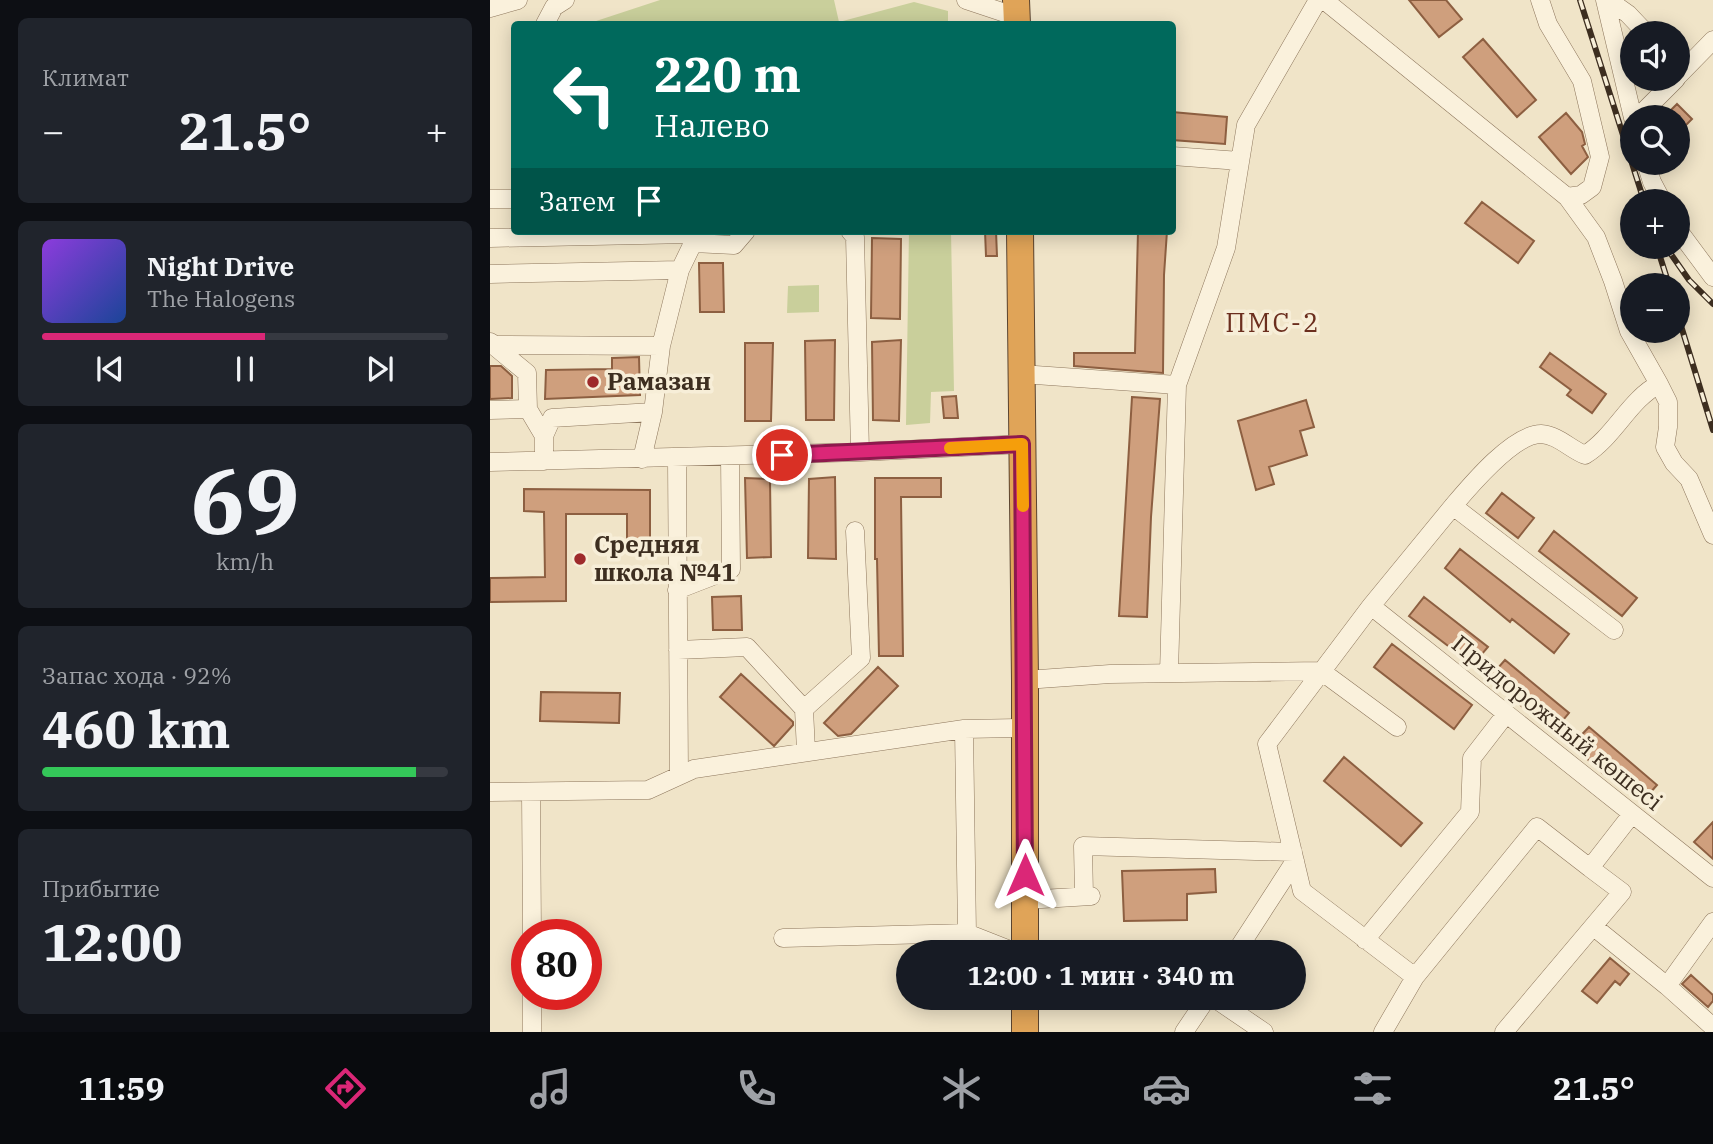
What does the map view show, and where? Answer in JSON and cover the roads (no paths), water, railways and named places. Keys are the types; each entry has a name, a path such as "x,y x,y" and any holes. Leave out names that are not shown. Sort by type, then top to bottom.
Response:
{"highway":[{"path":"1020,235 1025,940"},
{"path":"1025,1010 1025,1032"}],"street":[{"path":"490,8 518,0"},
{"path":"547,21 554,7 565,0"},
{"path":"966,0 1017,14"},
{"path":"1169,673 1177,385 1226,248 1246,125 1318,0"},
{"path":"1324,0 1567,197 1596,237 1629,331 1668,402 1665,447 1674,463 1689,479 1713,535"},
{"path":"1540,0 1548,23 1582,81 1600,157 1591,187 1581,195 1567,197"},
{"path":"1606,0 1635,21"},
{"path":"1606,0 1630,105"},
{"path":"1690,62 1713,40"},
{"path":"1649,105 1662,91"},
{"path":"1176,156 1240,161"},
{"path":"490,199 511,199"},
{"path":"490,238 690,236 734,245 743,235"},
{"path":"853,235 860,452"},
{"path":"642,459 653,412 661,346 690,236"},
{"path":"1690,246 1713,277"},
{"path":"490,274 680,270"},
{"path":"492,344 661,346"},
{"path":"492,344 527,373 528,409 544,436"},
{"path":"1021,374 1177,385"},
{"path":"1415,977 1303,891 1267,744 1371,606 1480,474 1517,443 1539,434 1557,438 1572,450 1585,455 1599,447 1614,432 1645,391 1659,384"},
{"path":"490,410 528,409"},
{"path":"536,461 552,418 653,412"},
{"path":"490,462 860,452 1022,444"},
{"path":"677,590 731,569 730,456"},
{"path":"677,458 679,775"},
{"path":"1453,506 1614,630"},
{"path":"804,709 860,657 855,531"},
{"name":"Придорожный көшесі","path":"1371,606 1713,878"},
{"path":"678,650 747,647 804,709 806,751"},
{"path":"1025,680 1110,674 1321,671 1397,727"},
{"path":"1365,940 1470,812 1472,758 1506,714"},
{"path":"490,792 648,790 694,769 964,729 1025,728"},
{"path":"964,729 967,933"},
{"path":"531,792 532,919"},
{"path":"1590,868 1632,814"},
{"path":"1383,1032 1415,977 1537,827 1622,892 1504,1032"},
{"path":"1025,900 1088,896 1083,846 1294,856"},
{"path":"1243,940 1294,856"},
{"path":"1667,986 1713,922"},
{"path":"1594,927 1713,1027"},
{"path":"783,938 967,933 985,940"},
{"path":"532,1010 532,1032"},
{"path":"1184,1032 1199,1010"},
{"path":"1232,1010 1264,1032"}],"railway":[{"path":"1580,0 1640,189"},
{"path":"1661,259 1665,273"},
{"path":"1674,259 1689,280 1713,304"},
{"path":"1686,343 1713,430"}],"place":[{"name":"Рамазан","path":"593,382"},
{"name":"Средняя школа №41","path":"580,559"}],"district":[{"name":"ПМС-2","path":"1273,323"}]}
